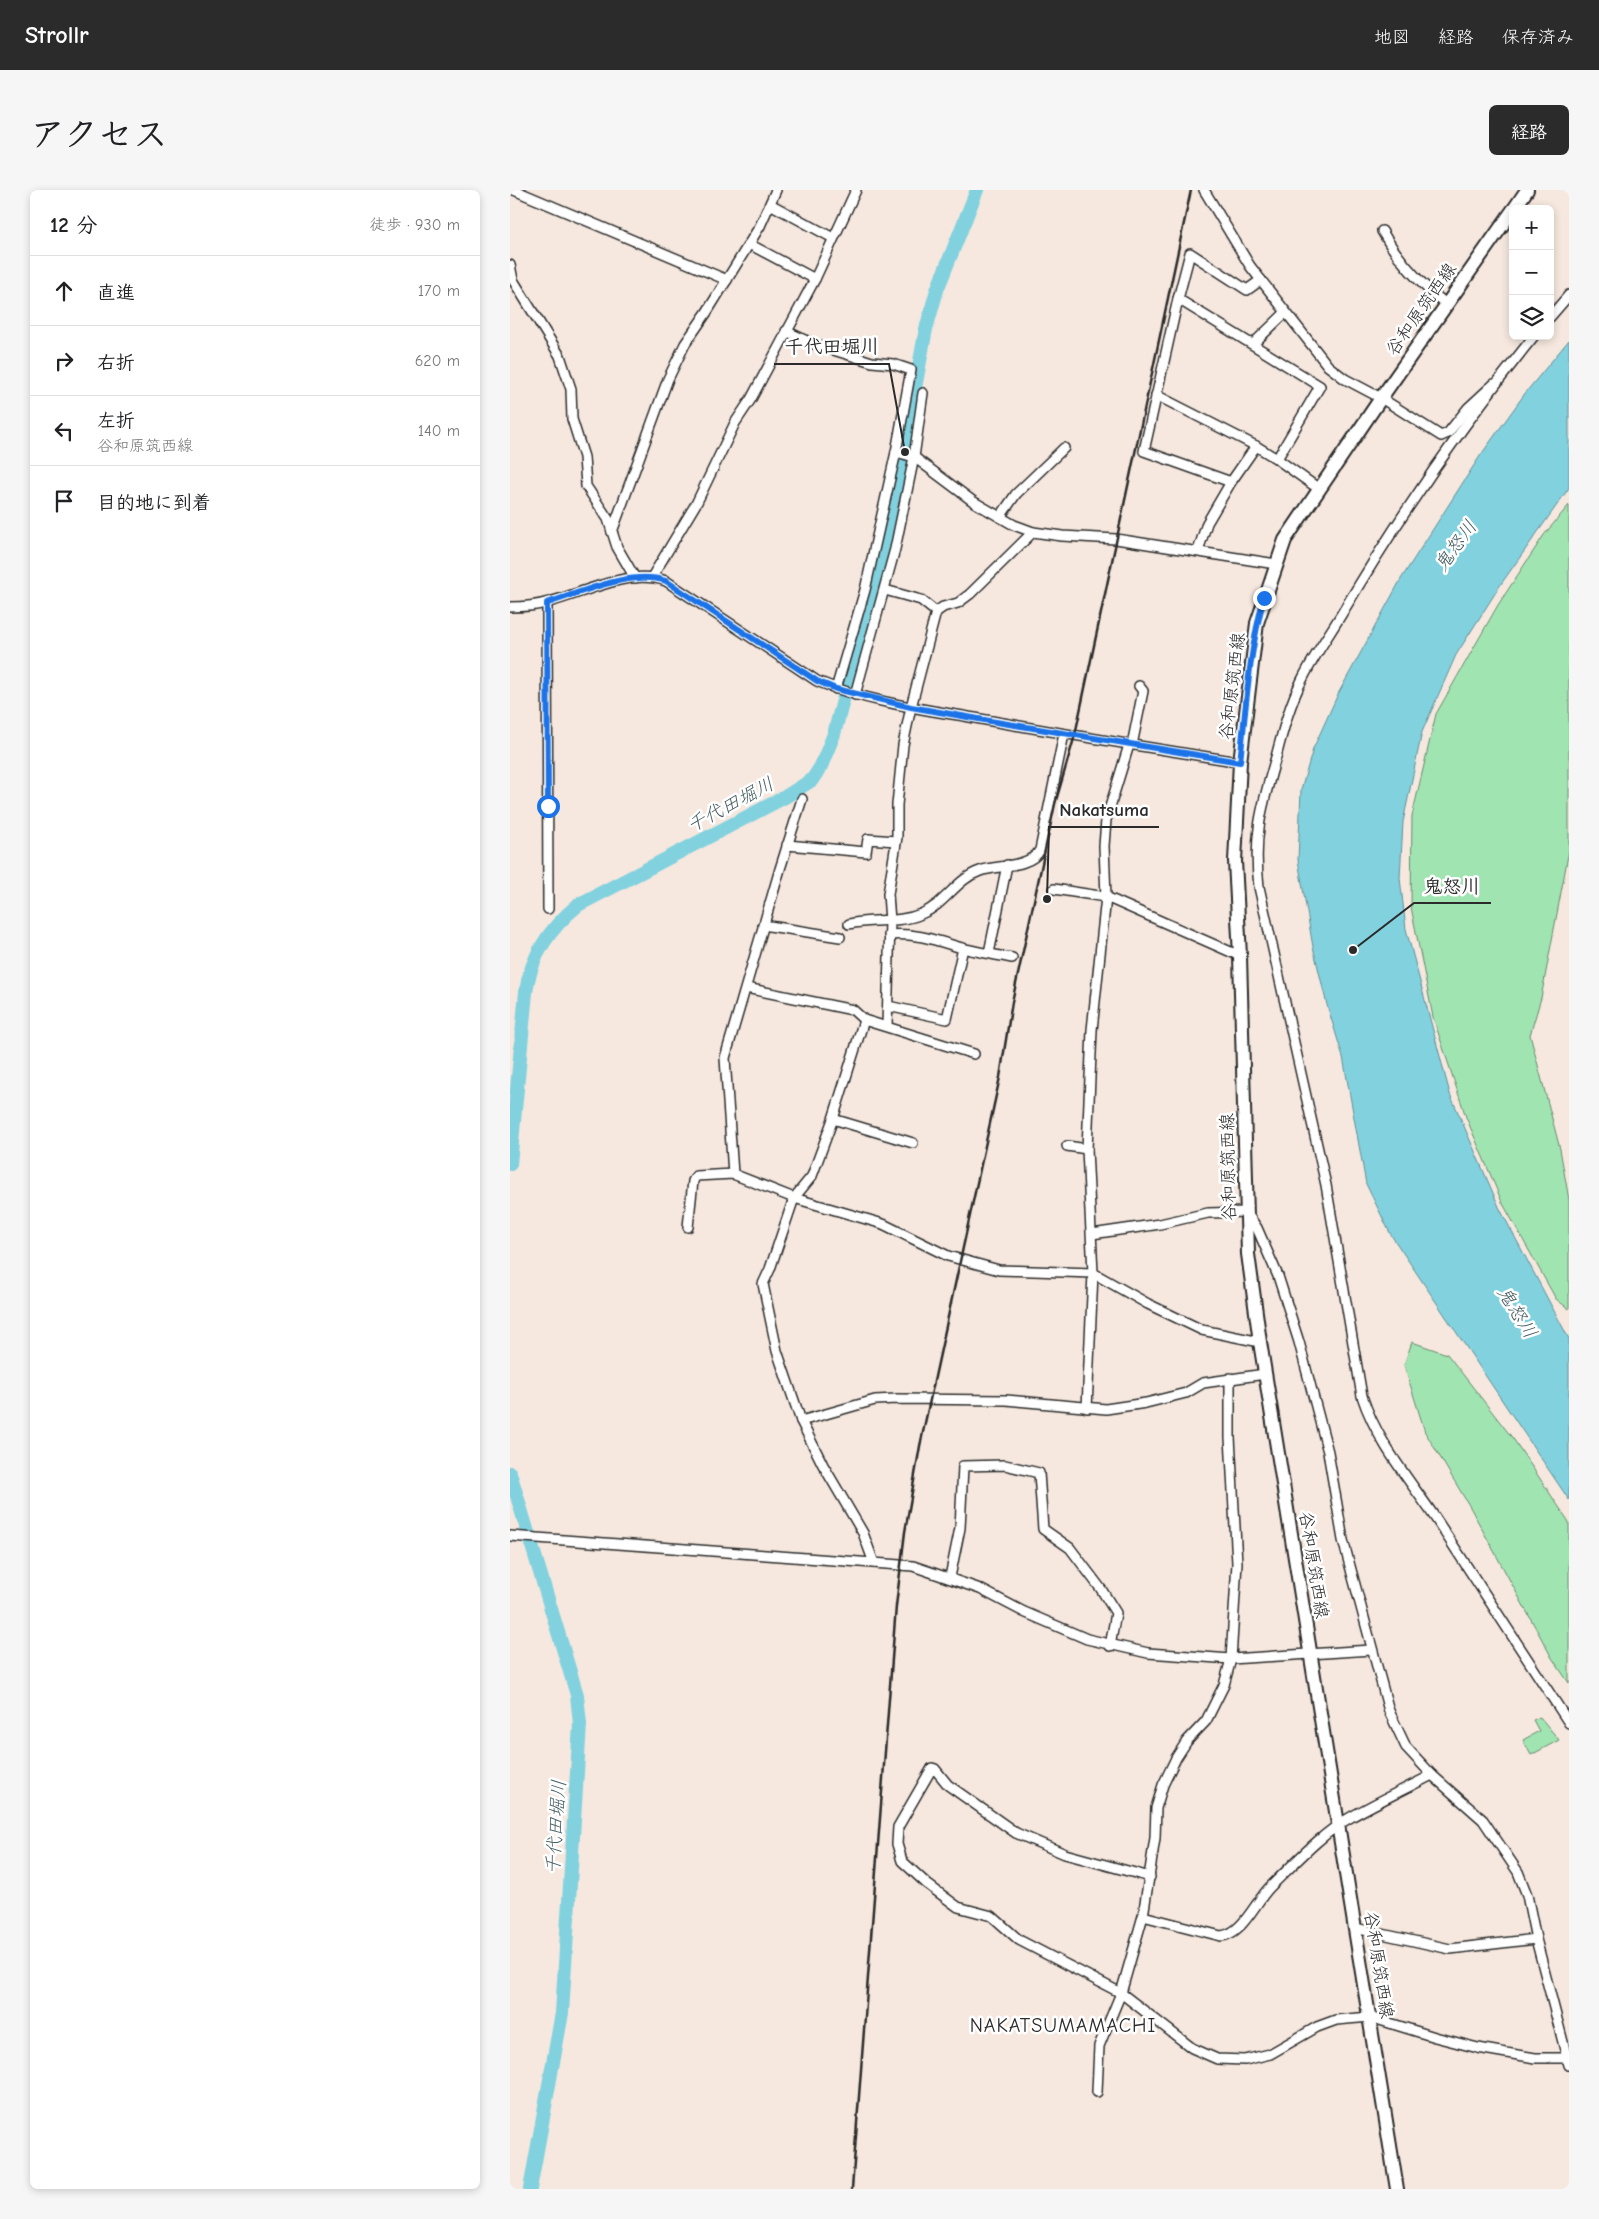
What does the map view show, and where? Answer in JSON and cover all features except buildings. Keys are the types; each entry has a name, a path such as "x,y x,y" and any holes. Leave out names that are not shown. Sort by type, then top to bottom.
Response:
{"main road":[{"name":"谷和原筑西線","path":"1516,205 1527,190"},
{"name":"谷和原筑西線","path":"1397,2189 1265,1374 1248,1254 1240,956 1235,862 1240,762 1257,623 1285,540 1509,215"}],"street":[{"path":"514,190 726,280"},
{"path":"537,199 540,190"},
{"path":"612,532 668,379 685,344 749,244 776,190"},
{"path":"652,577 697,502 735,423 751,399 815,278 856,190"},
{"path":"1204,190 1261,280 1285,313 1328,366 1345,379 1381,398 1441,436 1448,434 1482,394 1501,380"},
{"path":"770,204 833,238"},
{"path":"1382,231 1399,258 1426,288 1446,304"},
{"path":"749,244 815,278"},
{"path":"1231,482 1144,451 1190,253 1247,290 1261,280"},
{"path":"510,264 513,280 560,356 570,389 572,419 584,457 586,486 608,519 617,547 635,578"},
{"path":"1554,312 1569,294"},
{"path":"1178,300 1254,344 1320,386 1277,460"},
{"path":"1254,344 1285,313"},
{"path":"786,331 812,343 872,362 893,364 911,370 896,452 865,590 836,689"},
{"path":"1531,340 1418,490 1303,678 1287,716 1266,788 1257,834 1256,862 1259,887 1326,1185 1362,1396 1370,1419 1380,1438 1428,1507 1569,1723"},
{"path":"855,695 885,590 914,456 923,393"},
{"path":"1156,394 1256,446 1319,490"},
{"path":"1198,551 1207,523 1231,482 1256,446"},
{"path":"1000,517 1016,494 1064,448"},
{"path":"896,452 914,456 974,502 1014,525 1034,532 1062,536 1116,539 1276,564"},
{"path":"887,1026 890,935 888,894 896,841 903,746 911,707 936,612 943,607 958,603 970,594 1034,532"},
{"path":"510,607 547,603 635,578 652,577 666,581 817,681 855,695 911,707 1064,734 1240,762"},
{"path":"885,590 921,600 936,612"},
{"path":"547,603 548,909"},
{"path":"1087,1408 1093,1273 1087,1149 1092,1030 1106,897 1104,846 1106,820 1130,745 1142,691 1139,686"},
{"path":"849,924 859,921 890,921 923,914 935,906 967,876 1036,856 1040,850 1064,734"},
{"path":"733,1174 725,1058 802,799"},
{"path":"787,846 866,852 868,839 896,841"},
{"path":"989,954 1007,865"},
{"path":"1054,889 1106,897 1240,956"},
{"path":"764,925 840,937"},
{"path":"890,935 898,934 927,938 1012,958"},
{"path":"888,1006 947,1019 963,948"},
{"path":"746,988 853,1010 864,1020 974,1054"},
{"path":"864,1020 834,1119 812,1176 794,1198 763,1284 777,1351 802,1421 823,1465 863,1533 874,1563"},
{"path":"834,1119 913,1144"},
{"path":"1067,1146 1087,1149"},
{"path":"688,1227 693,1181 696,1176 733,1174 794,1198 883,1224 948,1256 999,1270 1093,1273 1148,1304 1202,1330 1260,1342"},
{"path":"1092,1234 1160,1224 1208,1213 1246,1212 1257,1228 1278,1276 1299,1342 1328,1452 1343,1540 1389,1712 1406,1747 1432,1775 1483,1820 1518,1872 1527,1895 1536,1939 1568,2062 1478,2048 1370,2017 1336,2020 1317,2027 1270,2054 1246,2060 1217,2058 1192,2048 1121,1993 1019,1940 992,1916 958,1907 927,1884 902,1861 897,1844 898,1827 932,1768 948,1785 1016,1832 1064,1854 1150,1877"},
{"path":"802,1421 875,1400 897,1398 1006,1400 1106,1409 1146,1403 1186,1393 1203,1383 1265,1374"},
{"path":"1097,2092 1099,2046 1121,1993 1143,1916 1155,1838 1156,1808 1163,1785 1176,1758 1187,1741 1206,1721 1224,1685 1231,1659 1237,1563 1230,1437 1230,1378"},
{"path":"950,1577 960,1528 963,1466 1005,1465 1039,1472 1043,1529 1070,1548 1101,1589 1116,1613 1110,1646"},
{"path":"510,1536 913,1566 950,1577 980,1589 1041,1620 1087,1639 1110,1646 1148,1653 1231,1659 1371,1650"},
{"path":"1143,1916 1221,1936 1230,1935 1239,1927 1262,1895 1337,1825 1432,1775"},
{"path":"1355,1928 1450,1949 1536,1939"}],"green space":[{"path":"1569,505 1569,850 1541,998 1530,1035 1560,1149 1569,1200 1569,1309 1556,1299 1502,1202 1466,1117 1433,1017 1411,907 1412,816 1436,714 1498,605 1544,535"},
{"path":"1412,1342 1447,1354 1514,1440 1569,1522 1569,1683 1552,1658 1470,1507 1425,1432 1404,1365"},
{"path":"1540,1717 1559,1740 1531,1755 1523,1740 1539,1731 1533,1720"}],"water":[{"path":"975,190 980,190 957,243 953,241"},
{"path":"1569,340 1569,488 1501,584 1456,655 1422,732 1403,822 1400,878 1406,929 1450,1094 1500,1209 1569,1339 1569,1500 1391,1235 1366,1184 1343,1057 1327,1005 1313,947 1298,860 1301,790 1313,749 1338,694 1401,579 1480,456 1526,392"}],"waterway":[{"name":"千代田堀川","path":"510,1164 526,992 532,966 543,943 559,923 578,905 785,797 812,780 821,766 834,734 888,533 926,329 937,290 977,190"},
{"name":"千代田堀川","path":"510,1473 577,1695 580,1724 562,2013 530,2189"}],"railway":[{"path":"852,2189 896,1606 905,1532 920,1446 1000,1077 1012,1002 1055,804 1075,735 1191,190"}],"place":[{"name":"千代田堀川","path":"905,452"},
{"name":"Nakatsuma","path":"1047,899"},
{"name":"鬼怒川","path":"1353,950"}],"district":[{"name":"NAKATSUMAMACHI","path":"1063,2025"}],"route":[{"path":"548,806 547,603 624,579 652,577 666,581 817,681 855,695 990,721 1240,762 1252,657 1257,623 1264,598"}]}
